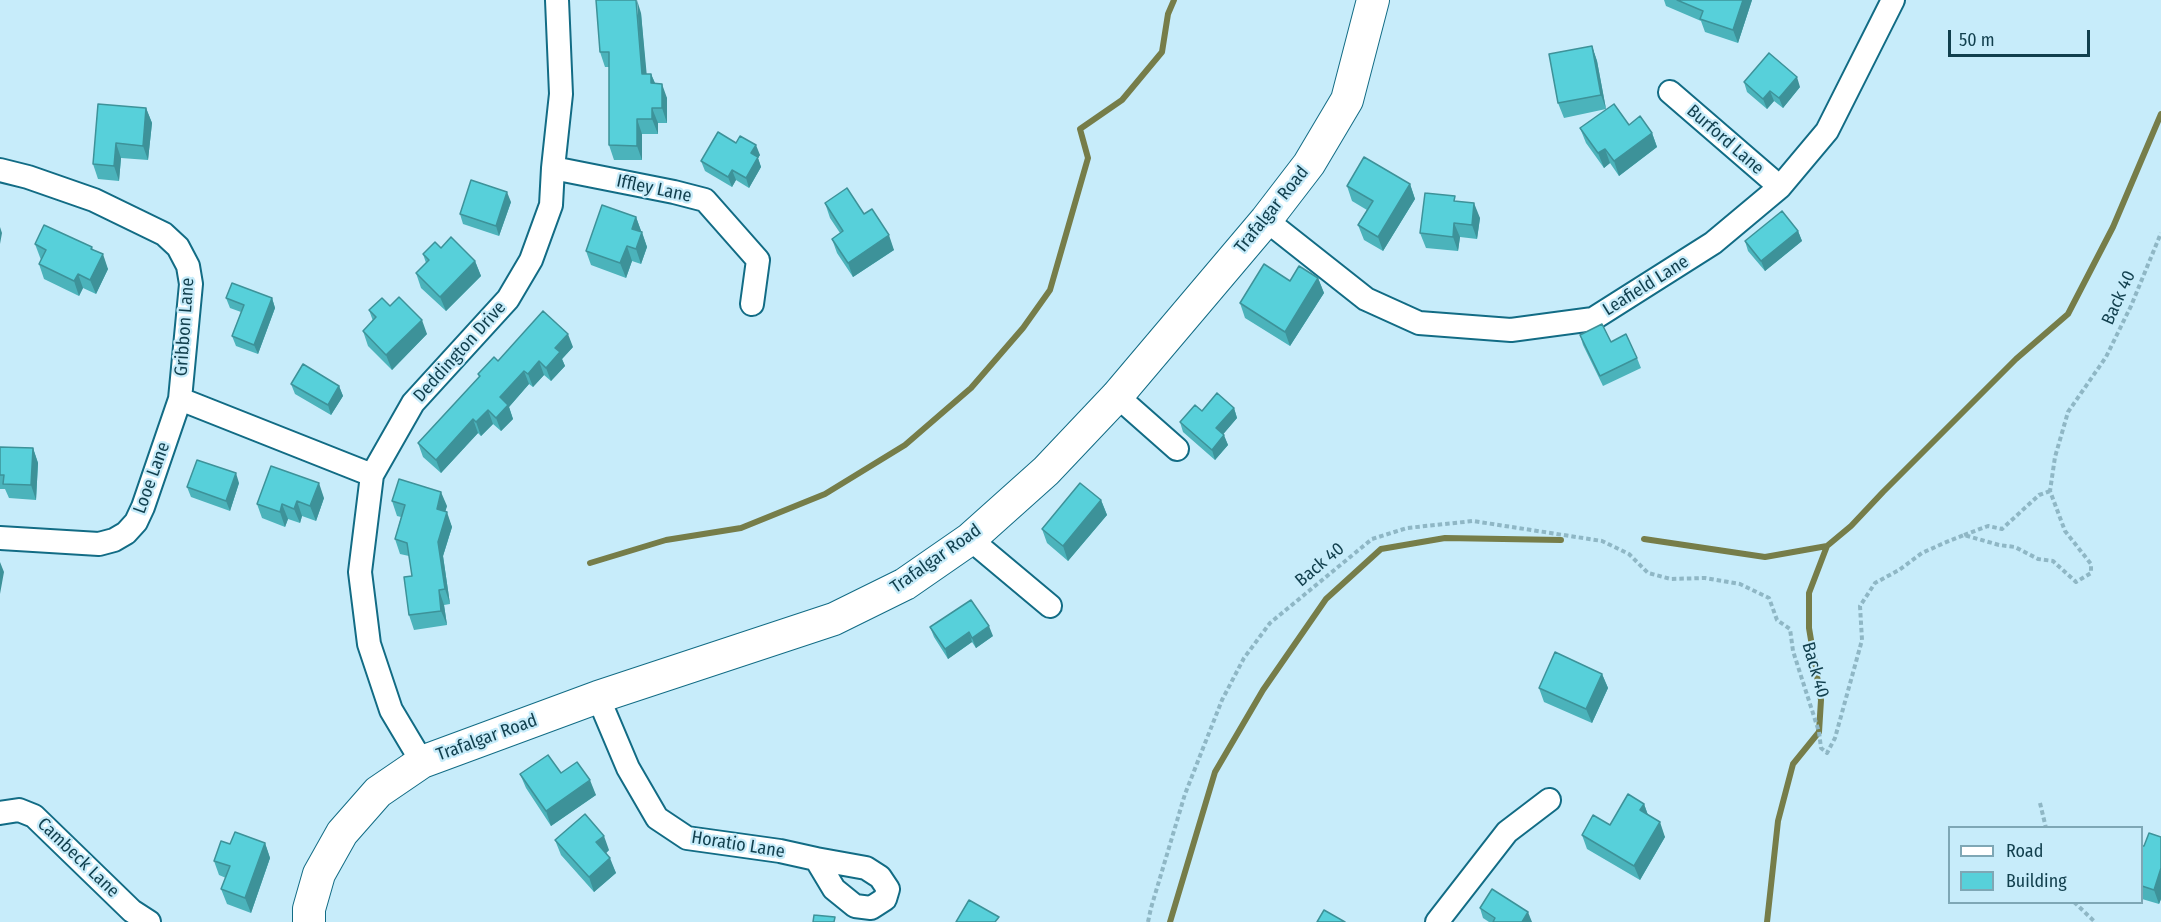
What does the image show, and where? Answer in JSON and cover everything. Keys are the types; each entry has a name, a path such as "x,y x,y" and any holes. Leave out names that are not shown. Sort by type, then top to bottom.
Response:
{"street":[{"name":"Deddington Drive","path":"422,762 391,710 369,644 360,572 372,475 413,403 508,299 531,260 551,205 552,168 561,94 557,0"},
{"name":"Trafalgar Road","path":"309,922 309,909 319,874 342,833 378,792 422,762 598,697 834,619 904,584 970,539 1046,471 1117,396 1266,220 1309,164 1347,100 1373,0"},
{"name":"Leafield Lane","path":"1266,220 1366,299 1419,323 1511,330 1593,320 1713,243 1779,187 1827,131 1893,0"},
{"name":"Burford Lane","path":"1670,92 1779,187"},
{"name":"Iffley Lane","path":"552,168 705,200 758,260 752,304"},
{"name":"Gribbon Lane","path":"0,170 28,177 94,200 147,224 164,234 178,247 188,266 191,284 180,399 372,475"},
{"path":"1117,396 1178,450"},
{"name":"Looe Lane","path":"0,538 99,544 114,540 126,533 136,522 143,507 180,399"},
{"path":"970,539 1050,606"},
{"name":"Horatio Lane","path":"598,697 628,768 657,819 687,838 780,851 816,859"},
{"path":"1437,922 1507,832 1550,800"},
{"name":"Cambeck Lane","path":"0,813 19,810 34,816 132,911 149,922"}],"path":[{"name":"Back 40","path":"2049,491 2055,457 2068,412 2106,357 2131,306 2161,233"},
{"path":"2049,491 2065,531 2091,564 2091,573 2076,582 2053,561 2038,559 2015,547 1964,536 1988,526 2002,529 2039,495 2049,491"},
{"name":"Back 40","path":"1148,922 1185,794 1222,700 1244,658 1270,623 1372,539 1407,528 1473,521 1602,541 1629,554 1648,573 1671,579 1705,578 1740,584 1769,598 1778,620 1790,629 1793,651 1819,732 1821,748 1827,753 1835,738 1863,640 1860,606 1875,583 1899,570 1922,553 1964,536"},
{"path":"2040,803 2046,826"},
{"path":"2075,904 2095,922"}],"building":[{"path":"596,0 636,0 642,74 651,74 651,83 662,84 662,108 652,108 652,119 637,119 637,146 609,145 609,52 600,52"},
{"path":"1677,0 1743,0 1733,30 1700,19 1703,11"},
{"path":"1592,46 1601,95 1558,103 1549,54"},
{"path":"1769,53 1797,77 1779,98 1770,91 1763,99 1744,82"},
{"path":"98,104 146,108 143,146 116,143 114,166 93,164"},
{"path":"1614,104 1629,125 1640,116 1652,133 1614,161 1605,149 1598,153 1580,128"},
{"path":"718,132 736,143 740,136 756,145 751,153 758,157 746,178 732,170 728,177 701,161"},
{"path":"1364,157 1410,184 1378,237 1358,225 1373,201 1347,186"},
{"path":"471,180 507,192 496,226 460,214"},
{"path":"847,188 864,214 872,209 889,235 848,263 832,239 843,231 825,203"},
{"path":"1425,193 1455,196 1454,201 1474,203 1472,225 1454,223 1453,237 1420,233"},
{"path":"602,205 636,217 632,229 642,232 636,249 627,246 620,263 586,251"},
{"path":"1782,211 1798,231 1761,261 1745,241"},
{"path":"44,225 103,254 90,280 78,274 74,281 39,264 46,250 35,244"},
{"path":"451,237 475,261 440,297 416,273 429,260 423,254 435,242 441,248"},
{"path":"1264,264 1290,281 1299,266 1318,278 1285,332 1240,303"},
{"path":"232,283 272,298 254,345 232,336 244,305 226,298"},
{"path":"399,297 422,320 386,355 363,331 376,317 369,310 382,298 390,306"},
{"path":"543,311 568,334 555,348 560,352 546,368 539,361 528,374 524,371 500,397 508,405 496,418 488,410 476,422 473,419 436,460 418,443 480,376 478,374 494,357 498,361"},
{"path":"1602,324 1611,342 1626,334 1637,358 1600,376 1580,335"},
{"path":"303,364 339,386 328,405 291,384"},
{"path":"1217,393 1234,408 1216,428 1224,435 1212,450 1180,422 1195,405 1202,411"},
{"path":"0,447 33,448 31,485 3,484 4,475 0,475"},
{"path":"197,460 236,473 226,501 187,487"},
{"path":"271,466 319,483 310,506 297,501 294,509 282,504 280,512 257,504"},
{"path":"399,479 441,492 437,509 447,512 438,542 445,589 439,590 441,611 409,615 404,577 412,576 407,543 395,539 405,505 392,501"},
{"path":"1080,483 1101,500 1063,546 1042,529"},
{"path":"971,600 989,626 972,638 969,632 945,649 930,627"},
{"path":"1555,652 1602,674 1586,709 1539,688"},
{"path":"548,755 561,773 577,762 590,780 546,811 520,774"},
{"path":"1628,794 1644,804 1640,810 1660,822 1634,866 1582,835 1593,815 1610,825"},
{"path":"585,814 604,836 596,842 610,858 589,877 555,840"},
{"path":"235,832 265,843 245,898 221,889 230,866 214,861 221,841 230,844"},
{"path":"2149,833 2161,837 2161,868 2154,890 2143,886 2144,846"},
{"path":"1492,889 1528,912 1522,922 1493,922 1495,918 1480,908"},
{"path":"969,900 999,917 995,922 956,922"},
{"path":"1324,910 1345,922 1317,922"},
{"path":"814,915 835,917 834,922 813,922"}],"waterway":[{"path":"590,563 666,540 741,528 825,494 905,445 971,388 1023,328 1050,290 1088,158 1080,129 1122,100 1162,52 1168,14 1174,0"},
{"path":"1644,539 1765,557 1827,546 1851,526 2016,359 2068,314 2113,227 2161,114"},
{"path":"1170,922 1215,772 1263,690 1326,599 1381,549 1445,538 1561,540"},
{"path":"1767,922 1778,821 1793,764 1819,732 1821,700 1809,628 1809,593 1827,546"}]}
